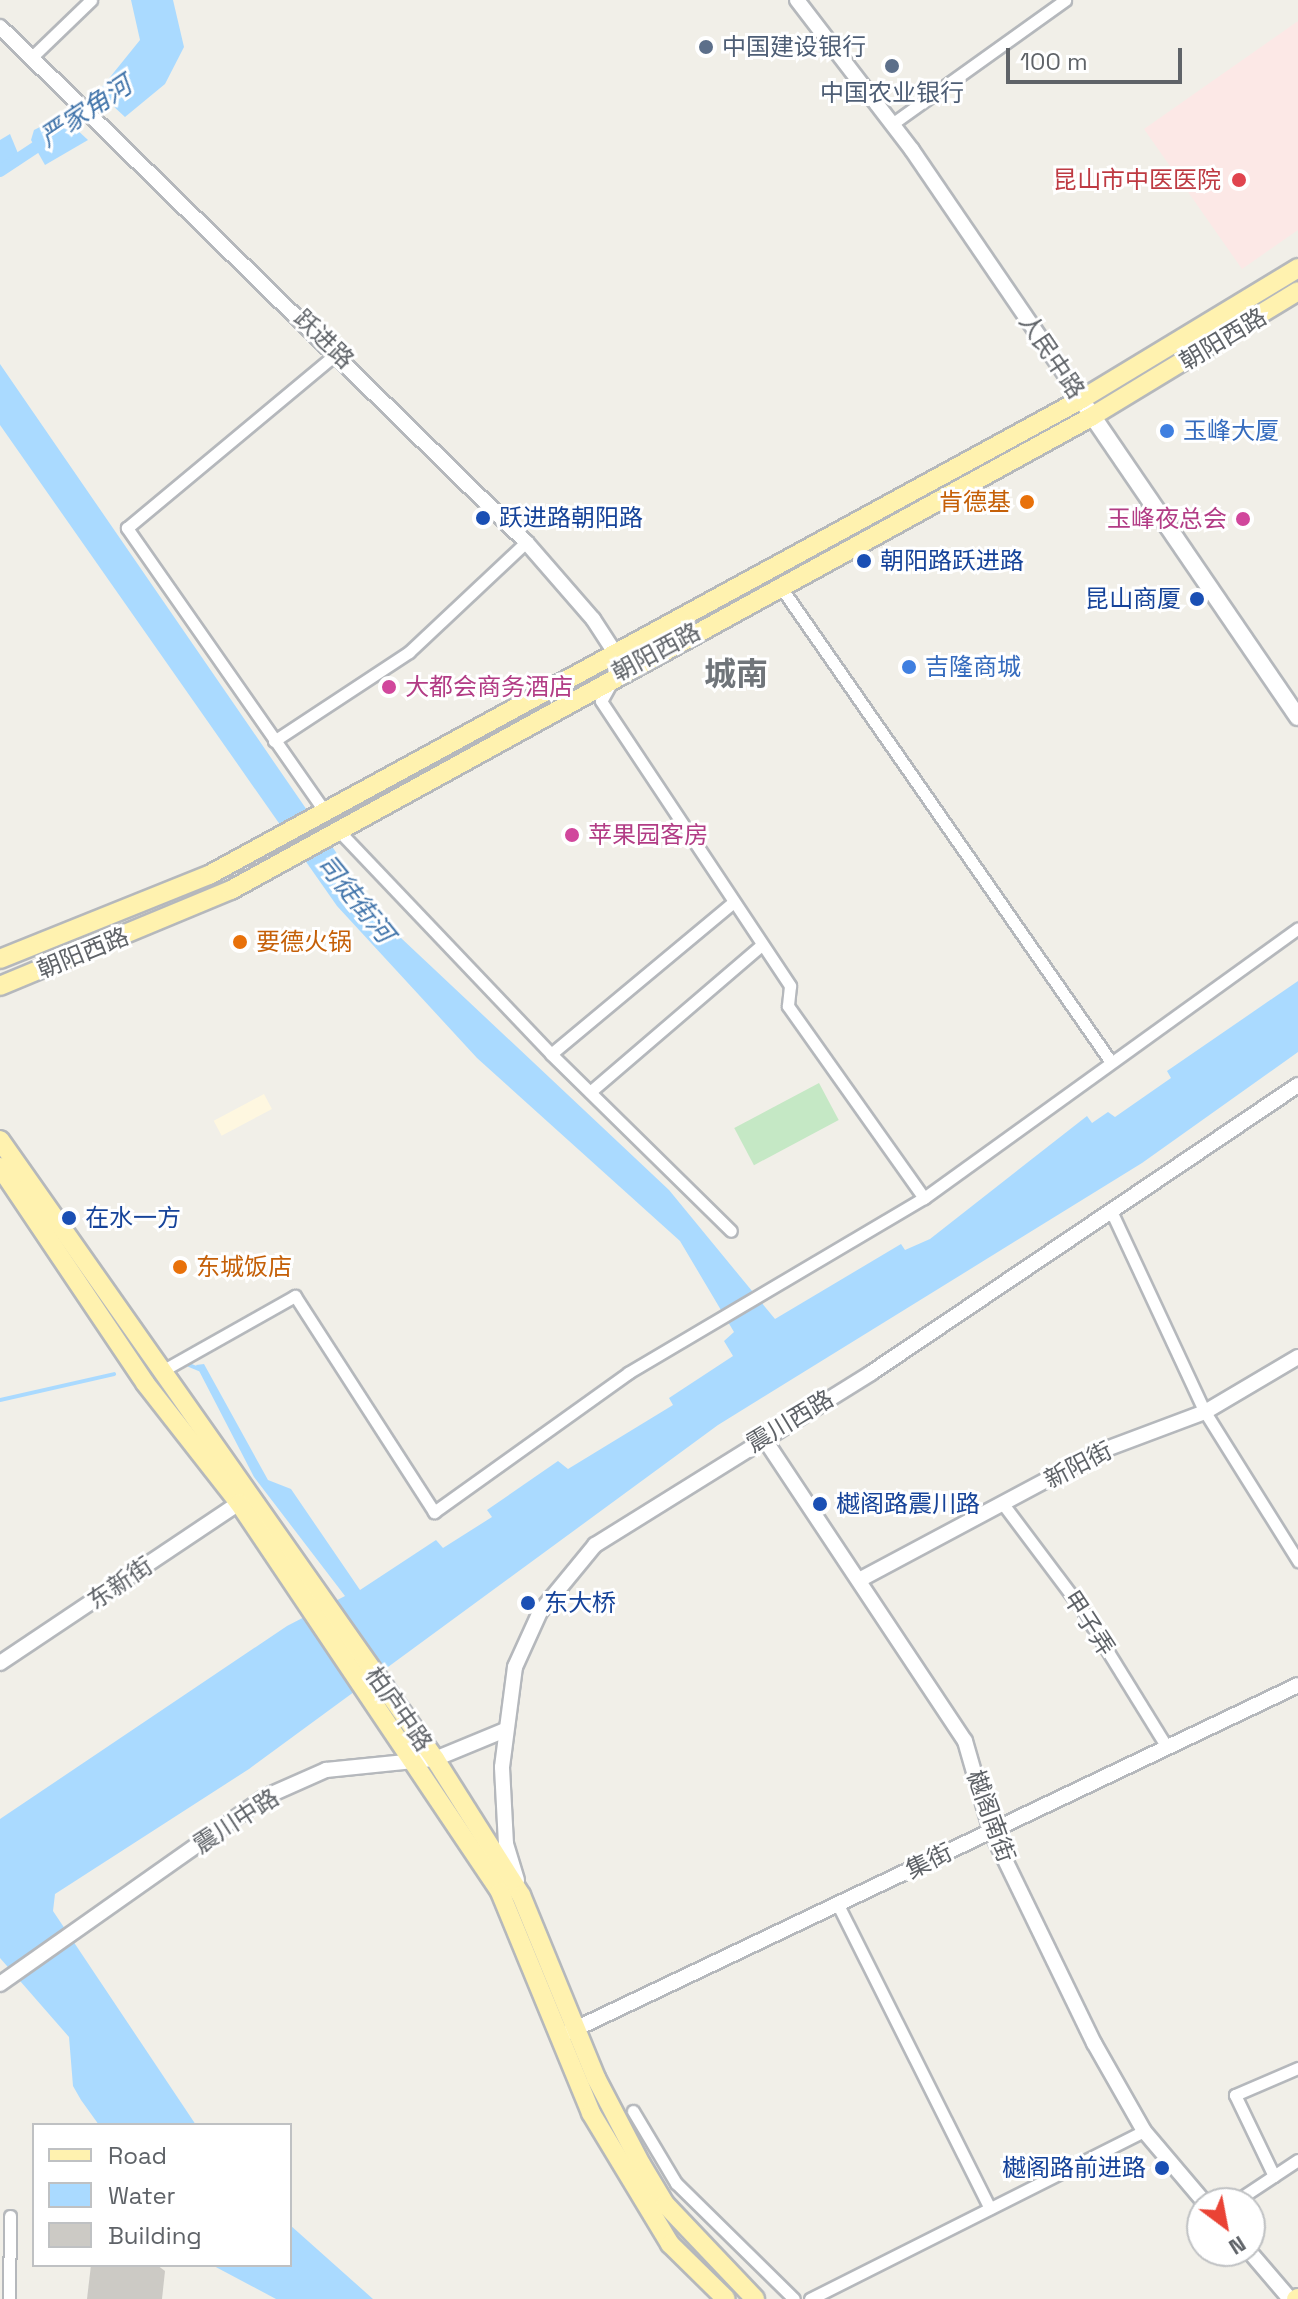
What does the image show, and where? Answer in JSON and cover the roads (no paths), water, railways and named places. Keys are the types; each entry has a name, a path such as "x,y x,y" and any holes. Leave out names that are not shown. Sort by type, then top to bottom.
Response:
{"main road":[{"name":"朝阳西路","path":"0,959 209,875 613,650 1082,399 1298,268"},
{"name":"朝阳西路","path":"0,986 231,890 331,830 616,673 1091,417 1298,291"},
{"name":"人民中路","path":"1082,399 1091,417 1298,717"},
{"name":"柏庐中路","path":"0,1140 300,1580 386,1726 500,1892 591,2113 654,2221 726,2299"},
{"name":"柏庐中路","path":"0,1167 145,1383 300,1580 435,1759 521,1895 616,2119 665,2204 755,2299"}],"street":[{"path":"32,57 91,0"},
{"name":"人民中路","path":"797,0 892,124 1082,399"},
{"path":"892,124 1065,0"},
{"name":"跃进路","path":"0,27 338,352 526,542 613,650"},
{"path":"319,811 127,528 338,352"},
{"path":"274,741 409,652 526,542"},
{"path":"780,586 1111,1062"},
{"path":"613,650 616,673 601,701 759,947 790,986 788,1006 924,1198"},
{"path":"331,830 551,1054 731,1231"},
{"path":"551,1054 732,903"},
{"path":"160,1372 295,1296 434,1512 710,1321 924,1198 1298,928"},
{"path":"590,1092 759,947"},
{"name":"震川西路","path":"521,1895 506,1844 503,1731 515,1667 540,1612 595,1545 1112,1213 1298,1085"},
{"path":"1112,1213 1205,1412 1298,1561"},
{"name":"新阳街","path":"861,1579 1101,1451 1205,1412 1298,1357"},
{"name":"樾阁南街","path":"763,1437 861,1579 965,1741 991,1831 1144,2131 1191,2187"},
{"name":"东新街","path":"0,1663 239,1503"},
{"name":"甲子弄","path":"1003,1504 1081,1608 1167,1747"},
{"name":"集街","path":"560,2035 579,2029 1298,1685"},
{"name":"震川中路","path":"0,1984 265,1797 326,1770 435,1759 503,1731"},
{"path":"838,1905 990,2208"},
{"path":"1274,2176 1235,2095 1298,2068"},
{"path":"633,2111 676,2183 794,2299"},
{"path":"810,2299 1144,2131"},
{"path":"1257,2187 1298,2160"},
{"path":"9,2299 10,2216"},
{"path":"1264,2267 1295,2299"}],"water":[{"path":"131,0 173,0 184,47 165,84 125,117 98,92 140,40"},
{"path":"62,116 88,140 45,165 31,140 34,130"},
{"path":"10,134 22,163 0,177 0,140"},
{"name":"司徒街河","path":"0,364 384,922 669,1190 775,1319 901,1244 905,1250 930,1239 1087,1116 1092,1123 1108,1112 1115,1117 1171,1078 1167,1071 1298,981 1298,1052 1142,1163 718,1425 249,1769 55,1894 53,1911 195,2123 98,2123 81,2100 73,2086 69,2037 0,1958 0,1819 287,1626 345,1596 254,1477 196,1365 204,1364 268,1480 291,1489 360,1590 436,1540 443,1548 492,1517 487,1510 558,1461 568,1469 673,1405 669,1398 733,1356 724,1341 734,1332 680,1241 477,1058 337,906 0,425"},
{"path":"292,2227 373,2299 276,2299 216,2267 292,2267"}],"waterway":[{"name":"严家角河","path":"0,171 121,91"},
{"path":"189,1365 199,1369"},
{"path":"0,1400 114,1374"}],"place":[{"name":"中国建设银行","path":"706,47"},
{"name":"中国农业银行","path":"892,66"},
{"name":"昆山市中医医院","path":"1239,180"},
{"name":"玉峰大厦","path":"1167,431"},
{"name":"肯德基","path":"1027,502"},
{"name":"跃进路朝阳路","path":"483,518"},
{"name":"玉峰夜总会","path":"1243,519"},
{"name":"朝阳路跃进路","path":"864,561"},
{"name":"昆山商厦","path":"1197,599"},
{"name":"吉隆商城","path":"909,667"},
{"name":"大都会商务酒店","path":"389,687"},
{"name":"苹果园客房","path":"572,835"},
{"name":"要德火锅","path":"240,942"},
{"name":"在水一方","path":"69,1218"},
{"name":"东城饭店","path":"180,1267"},
{"name":"樾阁路震川路","path":"820,1504"},
{"name":"东大桥","path":"528,1603"},
{"name":"樾阁路前进路","path":"1162,2168"}],"district":[{"name":"城南","path":"736,674"}]}
